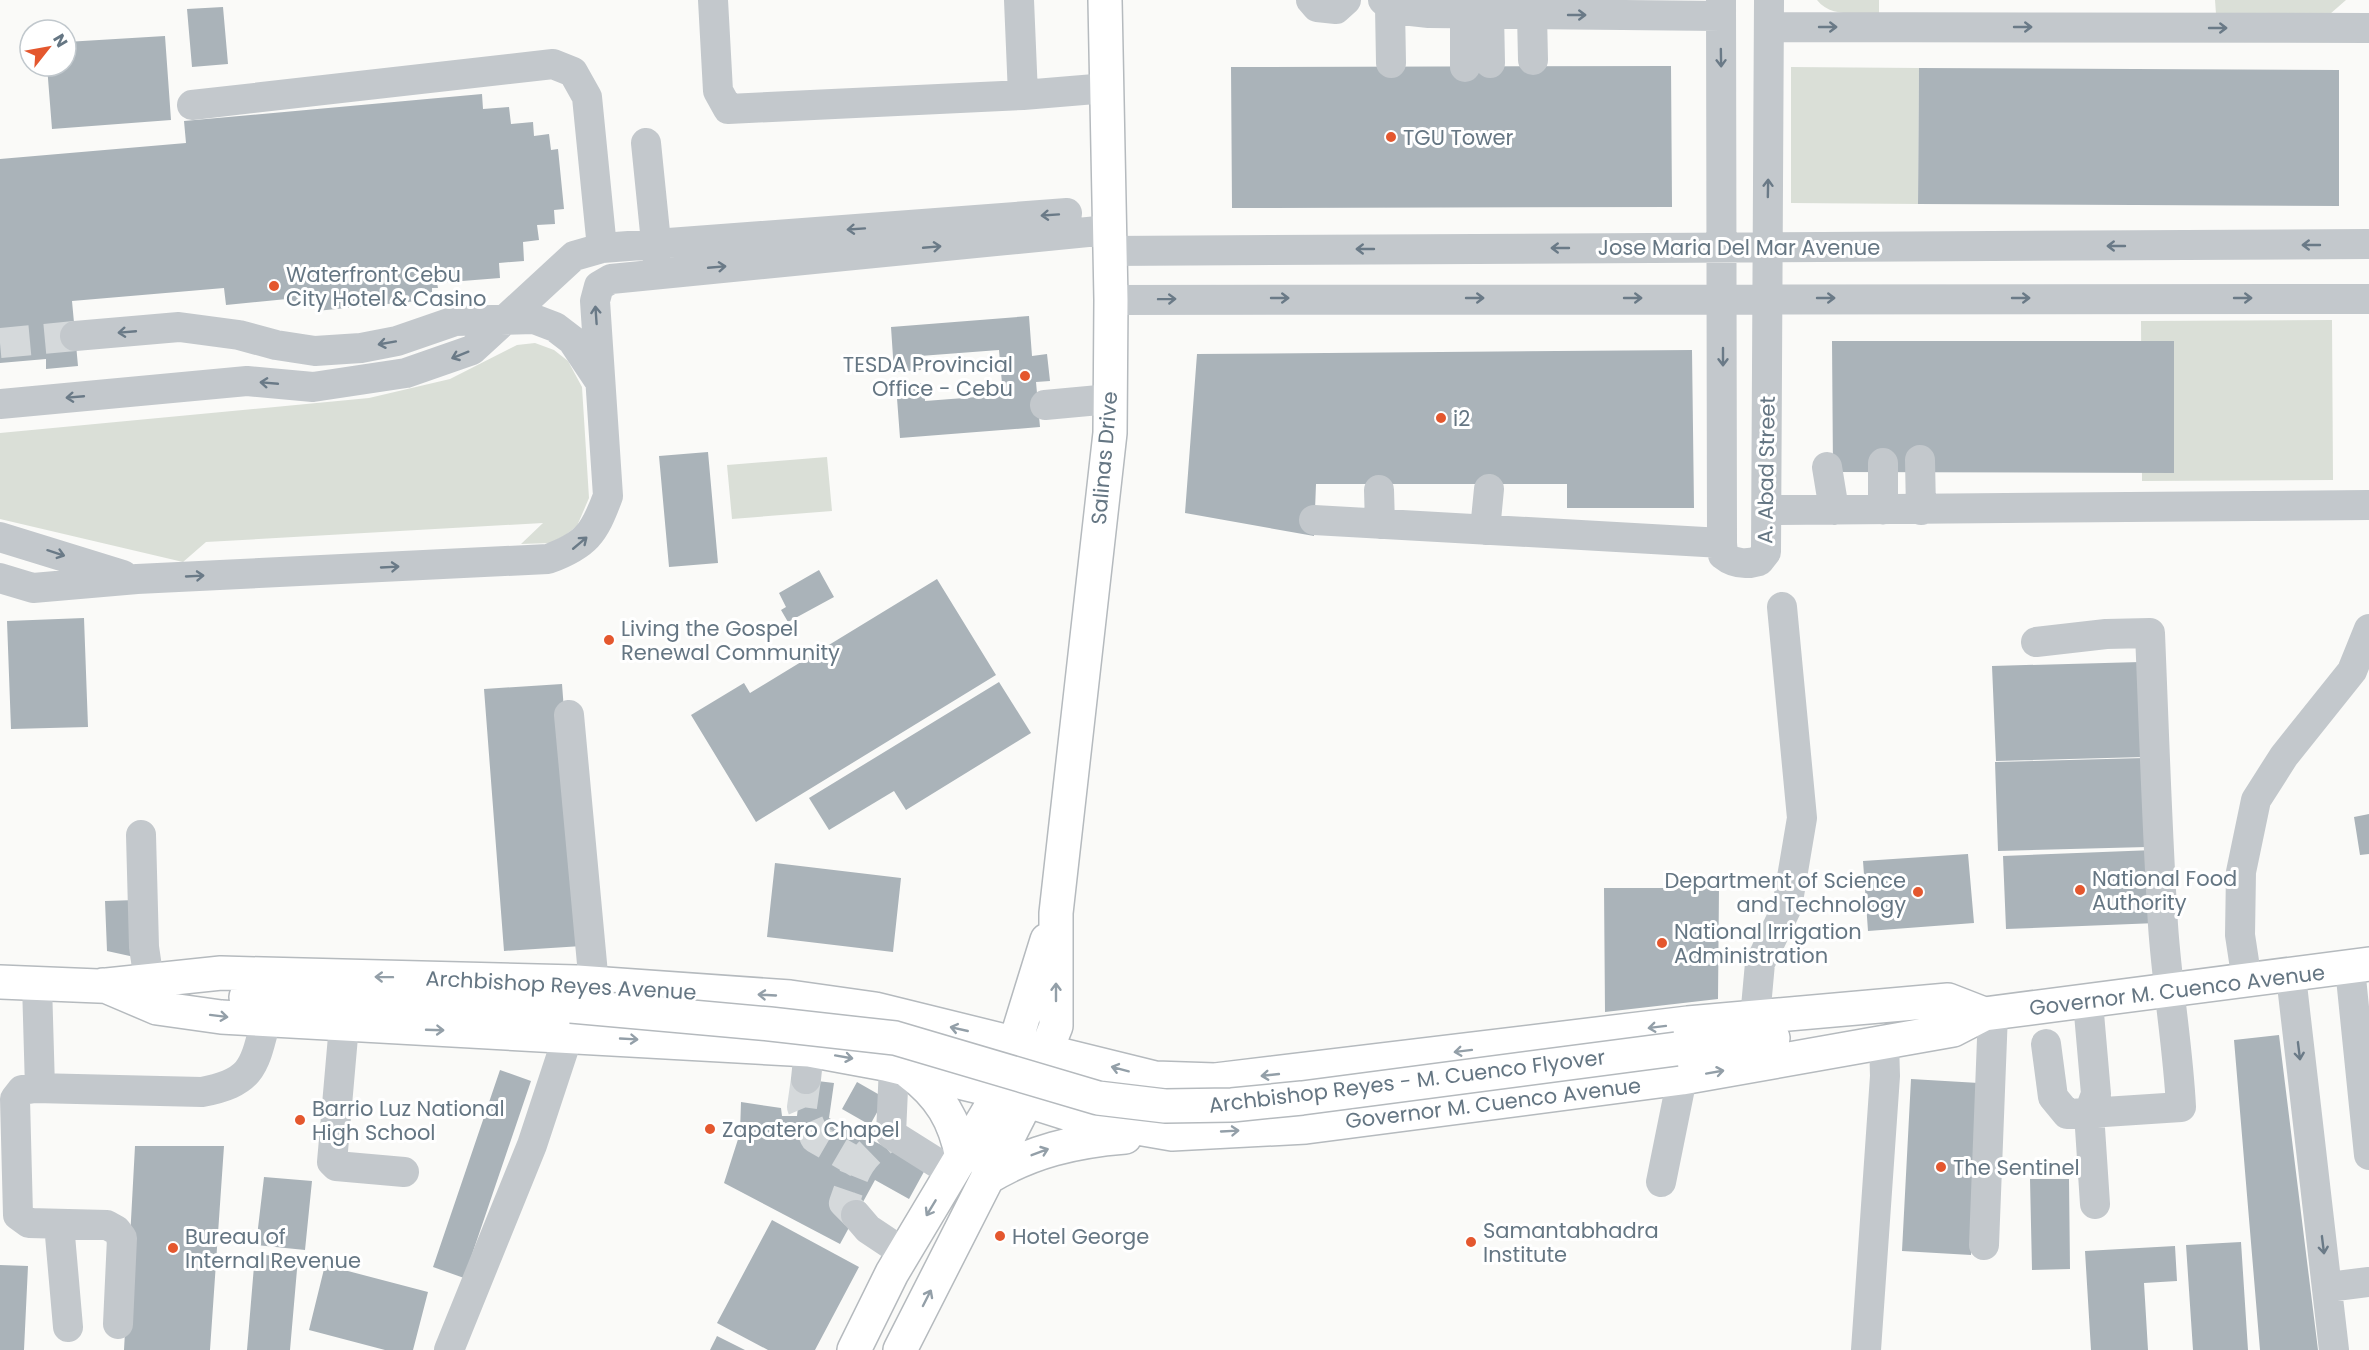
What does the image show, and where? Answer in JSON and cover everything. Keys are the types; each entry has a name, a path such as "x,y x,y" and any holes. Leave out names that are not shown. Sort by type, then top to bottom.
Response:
{"main road":[{"name":"Salinas Drive","path":"1013,1097 1048,1050 1056,1026 1056,913 1110,433 1111,300 1105,0"},
{"name":"Salinas Drive","path":"1013,1097 1016,1042 1056,913"},
{"name":"Governor M. Cuenco Avenue","path":"1013,1097 1085,1119 1169,1134 1306,1127 1988,1014 2359,966"},
{"name":"Archbishop Reyes Avenue","path":"102,985 221,974 577,982 577,1009"},
{"name":"Archbishop Reyes Avenue","path":"0,982 102,985 243,997 577,1009 807,1065 895,1066 1013,1097"},
{"name":"Archbishop Reyes Avenue","path":"102,985 157,1008 266,1020 344,1025 790,997 888,1013 1016,1042"},
{"name":"Governor M. Cuenco Avenue","path":"1016,1042 1155,1078 1215,1080 1275,1075 1688,1023 1948,1000 1988,1014"},
{"name":"Archbishop Reyes - M. Cuenco Flyover","path":"577,1009 770,1024 895,1038 1098,1098 1165,1106 1232,1105 1679,1064"},
{"path":"888,1013 898,1023 902,1036 895,1066 942,1101 955,1128 957,1165"},
{"name":"Governor M. Cuenco Avenue","path":"1679,1064 1884,1041 1953,1030 1988,1014"},
{"path":"987,1178 1015,1162 1060,1146 1169,1134 1158,1117 1156,1104 1164,1088 1178,1079"},
{"path":"854,1350 904,1253 957,1165 1013,1097"},
{"path":"900,1350 987,1178 1013,1097"}],"street":[{"path":"713,0 718,91 728,109 1023,95 1107,88"},
{"path":"1018,0 1023,95"},
{"path":"1311,0 1317,6 1336,9 1346,0"},
{"path":"1391,63 1386,3 1404,11 1429,6 1477,13 1532,14 1721,8"},
{"name":"A. Abad Street","path":"1721,8 1722,543 1723,555 1731,561 1750,563 1759,561 1766,552 1769,13"},
{"path":"1477,13 1477,65"},
{"path":"1769,13 2369,28"},
{"path":"1532,14 1533,60"},
{"path":"192,105 553,64 573,72 587,97 602,248"},
{"path":"646,143 658,258"},
{"name":"Jose Maria Del Mar Avenue","path":"658,258 1109,230 1723,247 2369,244"},
{"path":"0,404 247,381 314,387 366,381 406,373 472,350 574,256 602,248 658,258"},
{"path":"0,591 137,579 548,559 573,549 587,539 598,523 608,496 595,301 599,286 658,258"},
{"path":"1111,300 2369,299"},
{"path":"75,336 179,327 239,335 276,345 315,351 361,348 397,341 455,321 534,319 555,327 572,340 600,382"},
{"path":"1045,405 1110,399"},
{"path":"1904,463 1904,510"},
{"path":"1827,467 1834,510"},
{"path":"1485,530 1489,489"},
{"path":"1379,490 1380,524"},
{"path":"1767,510 2369,505"},
{"path":"1314,520 1722,543"},
{"path":"0,537 137,579"},
{"path":"0,578 33,588"},
{"path":"1755,1018 1760,963 1787,907 1802,818 1782,607"},
{"path":"2247,981 2240,935 2241,872 2256,801 2283,756 2352,671 2369,629"},
{"path":"2036,642 2106,634 2150,633 2163,926 2169,991 2178,1045 2181,1107 2067,1114 2053,1097 2046,1044"},
{"path":"449,1350 532,1145 577,1009 569,715"},
{"path":"141,835 144,946 149,981"},
{"path":"2359,966 2369,1155"},
{"path":"2291,976 2334,1350"},
{"path":"37,984 40,1088"},
{"path":"2080,1003 2080,1092 2090,1113 2095,1204"},
{"path":"1984,1245 1988,1014"},
{"path":"118,1324 122,1238 116,1230 107,1225 29,1223 18,1215 15,1100 22,1090 40,1088 201,1092 229,1087 254,1066 266,1020"},
{"path":"344,1025 332,1162 336,1166 404,1172"},
{"path":"1866,1350 1885,1076 1884,1041"},
{"path":"1661,1182 1679,1064"},
{"path":"895,1066 891,1134 957,1165"},
{"path":"856,1215 868,1229 904,1253"},
{"path":"59,1224 68,1327"},
{"path":"2328,1287 2369,1282"}],"shaded area":[{"path":"1817,0 1879,0 1879,13 1837,12 1823,6"},
{"path":"2215,0 2346,0 2330,14 2216,14"},
{"path":"1791,67 1919,68 1918,204 1791,203"},
{"path":"2332,320 2333,480 2142,481 2141,321"},
{"path":"535,343 554,350 568,361 582,387 589,498 577,526 550,543 521,544 543,523 206,542 183,562 0,519 0,433 369,398 450,379 517,345"},
{"path":"827,457 832,511 732,519 727,465"}],"building":[{"path":"223,7 228,64 192,67 187,9"},
{"path":"165,36 171,120 52,129 48,78 78,78 78,41"},
{"name":"TGU Tower","path":"1671,66 1672,207 1232,208 1231,67"},
{"path":"1919,68 2339,70 2339,206 1918,204"},
{"name":"Waterfront Cebu City Hotel & Casino","path":"482,94 483,109 509,107 511,124 533,122 534,136 549,134 551,150 558,149 564,209 554,210 555,224 537,225 539,240 523,242 524,261 499,263 500,278 437,283 438,288 432,288 432,292 418,296 418,301 316,311 316,308 308,308 308,303 288,305 287,299 226,305 224,288 72,301 78,366 46,369 46,359 0,363 0,159 186,143 184,121"},
{"name":"TESDA Provincial Office - Cebu","path":"1029,316 1032,356 1047,354 1050,381 1036,382 1040,427 900,438 896,385 924,383 925,401 1003,395 999,350 920,356 921,370 894,372 891,327"},
{"path":"1832,341 2174,341 2174,473 1833,472"},
{"path":"1692,350 1694,508 1567,508 1567,484 1316,484 1314,536 1185,513 1197,354"},
{"path":"708,452 718,563 669,567 659,456"},
{"path":"819,570 834,597 788,622 781,610 786,607 779,593"},
{"path":"937,579 996,675 756,822 691,715 744,683 750,693"},
{"path":"84,618 88,727 11,729 7,621"},
{"path":"2141,662 2144,757 1996,761 1992,666"},
{"path":"999,682 1031,733 906,810 894,791 829,830 809,798"},
{"path":"562,684 582,946 504,951 484,689"},
{"path":"2144,758 2147,847 1998,851 1995,762"},
{"path":"2369,814 2369,854 2360,855 2354,817"},
{"name":"National Food Authority","path":"2154,850 2157,923 2006,929 2003,856"},
{"name":"Department of Science and Technology","path":"1968,854 1974,923 1868,931 1863,861"},
{"path":"775,863 901,878 893,952 767,937"},
{"name":"National Irrigation Administration","path":"1604,888 1719,888 1718,999 1605,1012"},
{"path":"136,900 139,958 107,951 105,901"},
{"path":"2279,1035 2318,1350 2260,1350 2234,1040"},
{"path":"500,1070 531,1081 464,1278 433,1267"},
{"path":"801,1079 834,1083 829,1118 926,1168 909,1199 875,1180 840,1244 724,1183 740,1133 741,1102 781,1108 782,1116 797,1116"},
{"name":"The Sentinel","path":"1911,1079 1979,1083 1971,1255 1902,1251"},
{"path":"857,1082 885,1098 870,1125 842,1109"},
{"name":"Bureau of Internal Revenue","path":"135,1146 224,1146 210,1350 124,1350"},
{"path":"264,1177 312,1181 305,1250 256,1245"},
{"path":"2030,1179 2069,1179 2070,1269 2032,1270"},
{"path":"772,1220 859,1267 815,1350 768,1350 717,1323"},
{"path":"2241,1242 2248,1350 2193,1350 2186,1245"},
{"path":"2175,1246 2177,1281 2144,1283 2148,1350 2091,1350 2085,1251"},
{"path":"255,1254 298,1258 290,1350 247,1350"},
{"path":"0,1265 28,1266 24,1350 0,1350"},
{"path":"325,1265 428,1292 413,1350 385,1350 309,1330"},
{"path":"717,1336 745,1350 710,1350"}],"tunnel":[{"path":"0,343 75,336"},
{"path":"806,1079 802,1107 815,1138 858,1163"},
{"path":"856,1215 844,1203 856,1171 865,1157 891,1134"}],"place":[{"name":"TGU Tower","path":"1391,137"},
{"name":"Waterfront Cebu City Hotel & Casino","path":"274,286"},
{"name":"TESDA Provincial Office - Cebu","path":"1025,376"},
{"name":"i2","path":"1441,418"},
{"name":"Living the Gospel Renewal Community","path":"609,640"},
{"name":"National Food Authority","path":"2080,890"},
{"name":"Department of Science and Technology","path":"1918,892"},
{"name":"National Irrigation Administration","path":"1662,943"},
{"name":"Barrio Luz National High School","path":"300,1120"},
{"name":"Zapatero Chapel","path":"710,1129"},
{"name":"The Sentinel","path":"1941,1167"},
{"name":"Hotel George","path":"1000,1236"},
{"name":"Samantabhadra Institute","path":"1471,1242"},
{"name":"Bureau of Internal Revenue","path":"173,1248"}]}
